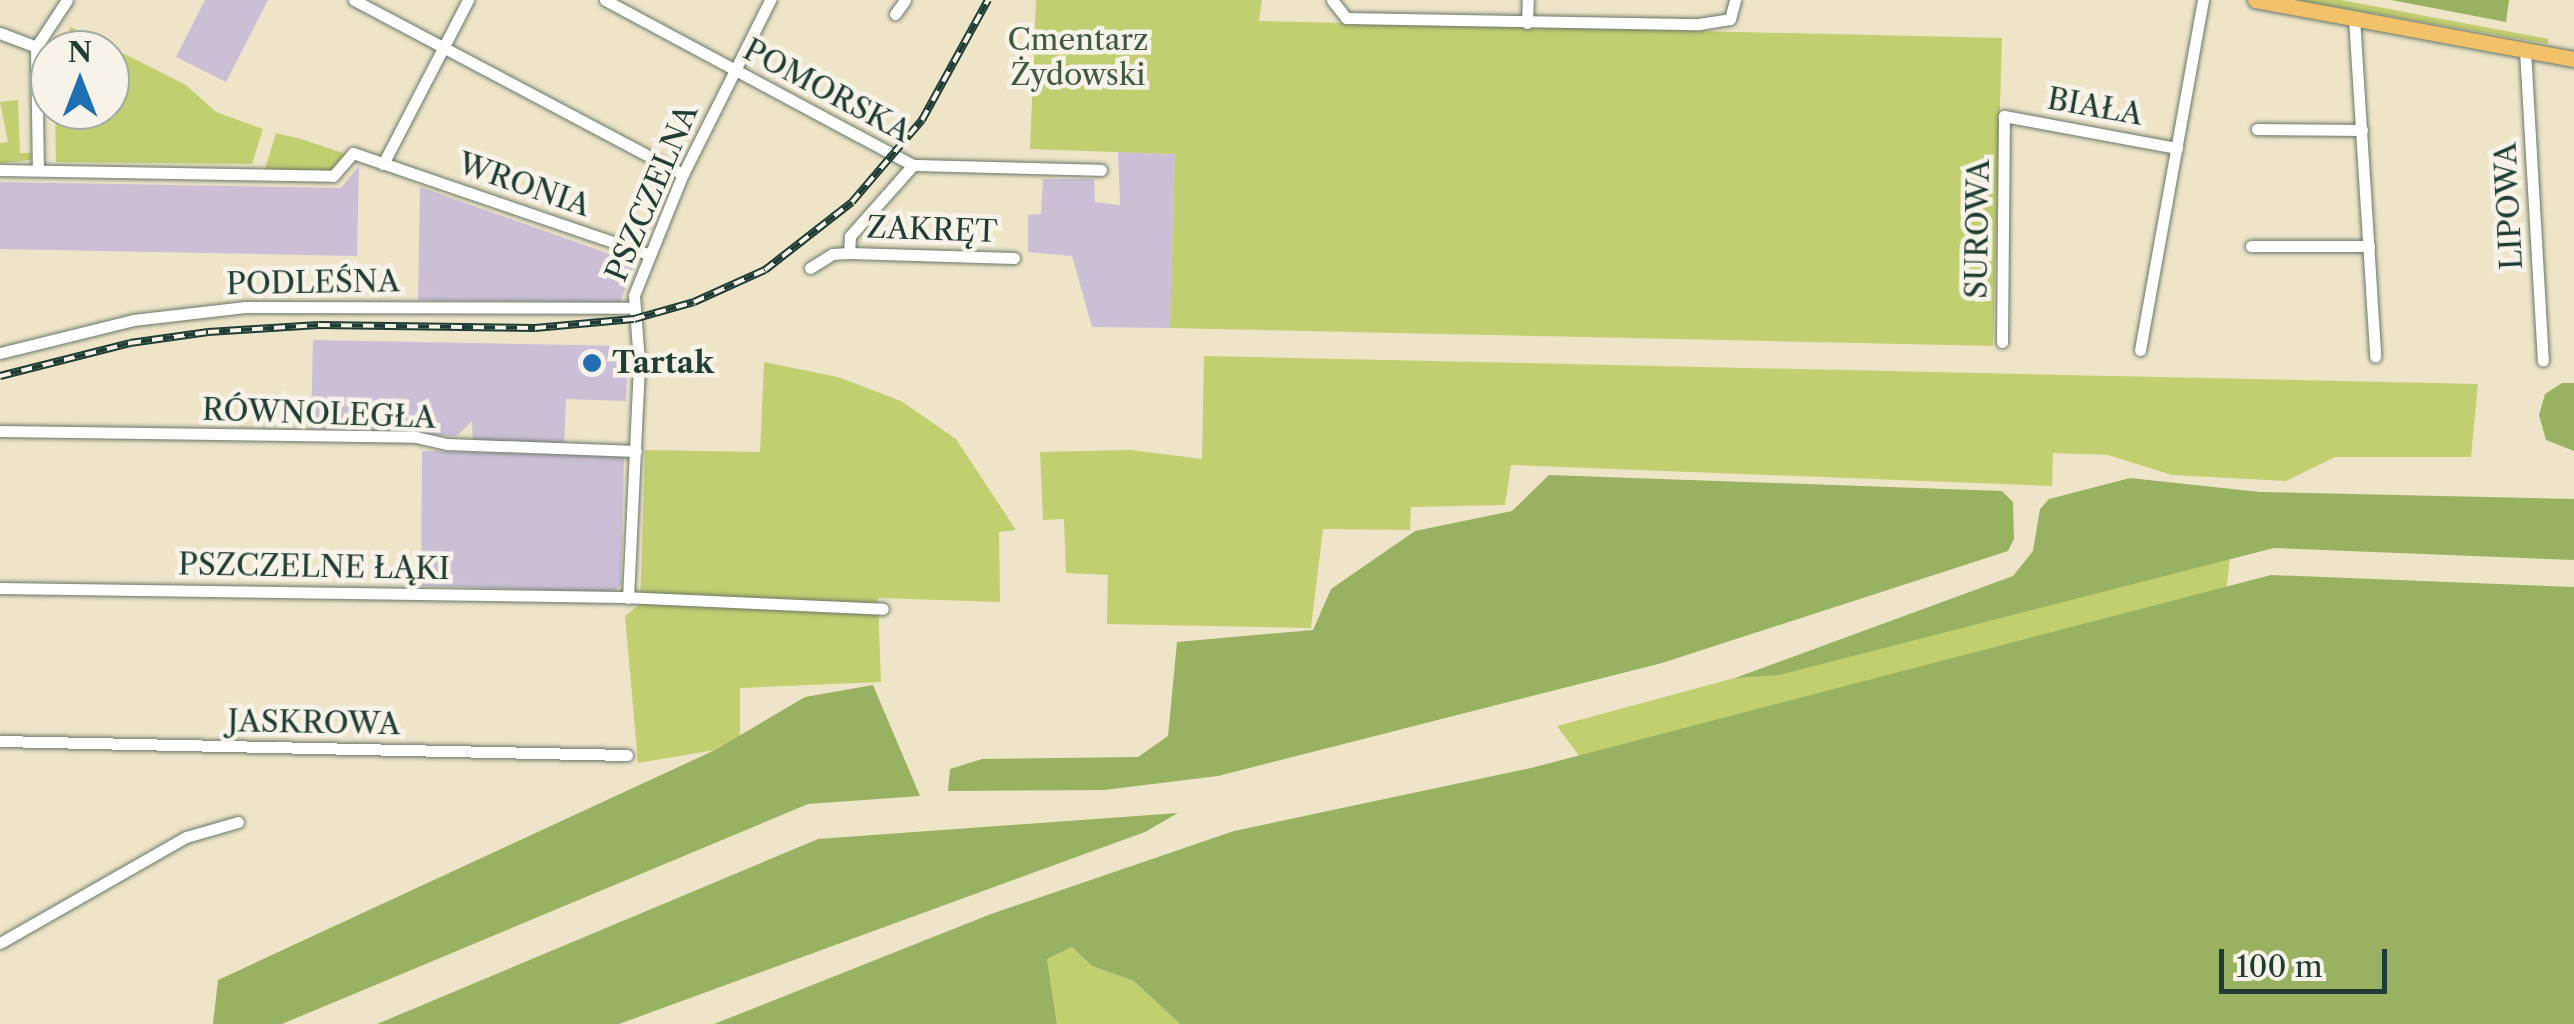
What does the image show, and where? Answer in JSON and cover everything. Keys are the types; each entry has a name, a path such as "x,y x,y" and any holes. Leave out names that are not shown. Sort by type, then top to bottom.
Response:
{"main road":[{"path":"2255,0 2574,60"}],"street":[{"path":"47,30 67,0"},
{"path":"354,0 682,174"},
{"path":"0,170 333,176 353,153 384,164 468,0"},
{"name":"POMORSKA","path":"605,0 913,165 1101,170"},
{"name":"PSZCZELNA","path":"628,598 640,348 632,308 648,254 682,174 770,0"},
{"path":"895,14 904,0"},
{"path":"1332,0 1346,18 1527,22 1718,24 1735,5"},
{"path":"1527,22 1528,0"},
{"path":"2140,350 2203,0"},
{"path":"2354,18 2374,356"},
{"path":"0,33 30,45"},
{"name":"LIPOWA","path":"2525,50 2544,360"},
{"name":"BIAŁA","path":"2004,116 2177,148"},
{"name":"SUROWA","path":"2002,342 2004,116"},
{"path":"37,130 38,170"},
{"path":"2257,130 2362,130"},
{"name":"WRONIA","path":"384,164 648,254"},
{"name":"ZAKRĘT","path":"849,253 850,236 913,165"},
{"path":"2250,246 2370,246"},
{"name":"ZAKRĘT","path":"810,268 832,254 849,253 1014,258"},
{"name":"PODLEŚNA","path":"0,353 133,320 245,307 632,308"},
{"name":"RÓWNOLEGŁA","path":"0,431 416,437 446,444 636,451"},
{"name":"PSZCZELNE ŁĄKI","path":"0,588 628,598 884,609"},
{"name":"JASKROWA","path":"0,741 627,755"},
{"path":"0,942 186,837 238,822"}],"shaded area":[{"path":"205,0 268,0 226,82 176,57"},
{"path":"1118,152 1175,154 1170,328 1092,327 1072,256 1028,252 1028,215 1041,214 1043,179 1094,179 1095,202 1120,205"},
{"path":"359,166 357,256 0,249 0,182 341,188"},
{"path":"420,187 635,263 620,302 418,300"},
{"path":"313,340 628,346 626,401 566,399 564,445 473,443 472,421 457,436 311,429"},
{"path":"422,451 624,456 621,585 612,592 421,586"}],"green space":[{"name":"Cmentarz Żydowski","path":"1036,0 1262,0 1259,21 2002,38 1993,346 1170,328 1175,154 1030,149"},
{"path":"2299,0 2341,0 2549,39 2547,44"},
{"path":"2391,0 2509,0 2506,22"},
{"path":"130,57 186,85 216,112 263,129 252,164 56,162 55,130 130,130"},
{"path":"18,100 20,153 31,153 31,160 0,163 0,143 8,142 0,102"},
{"path":"276,133 352,156 334,171 265,169"},
{"path":"1204,356 2478,384 2471,457 2335,457 2286,481 2172,475 2108,455 2053,453 2052,486 1511,465 1505,505 1411,507 1410,530 1323,529 1311,628 1107,624 1108,575 1066,573 1064,519 1043,520 1040,452 1131,450 1202,459"},
{"path":"764,362 838,377 901,401 956,439 1016,530 999,532 1000,602 878,598 881,682 740,688 740,736 715,750 638,763 625,616 640,604 645,450 760,452"},
{"path":"2562,383 2574,383 2574,451 2546,440 2539,415 2545,394"},
{"path":"1549,475 2002,491 2013,502 2014,539 2008,551 1662,663 1218,776 1104,790 948,791 950,769 982,759 1138,757 1168,736 1177,642 1313,630 1331,589 1415,531 1512,511"},
{"path":"2130,478 2260,492 2574,499 2574,560 2274,548 1779,675 1735,678 2013,576 2033,551 2040,509 2049,499"},
{"path":"2231,544 2227,586 1647,848 1557,726"},
{"path":"2271,575 2574,587 2574,1024 1180,1024 1134,981 1092,966 1072,947 1047,959 1057,1024 714,1024 991,914 1234,831 1531,768"},
{"path":"873,685 920,796 808,804 282,1024 213,1024 218,980 715,750 805,697"},
{"path":"1178,813 1145,832 619,1024 377,1024 818,839"},
{"path":"1072,947 1092,966 1134,981 1180,1024 1057,1024 1047,959"}],"railway":[{"path":"0,376 130,343 208,332 319,325 535,328 634,319 694,302 765,270 852,202 922,120 988,0"}],"place":[{"name":"Tartak","path":"592,363"}]}
